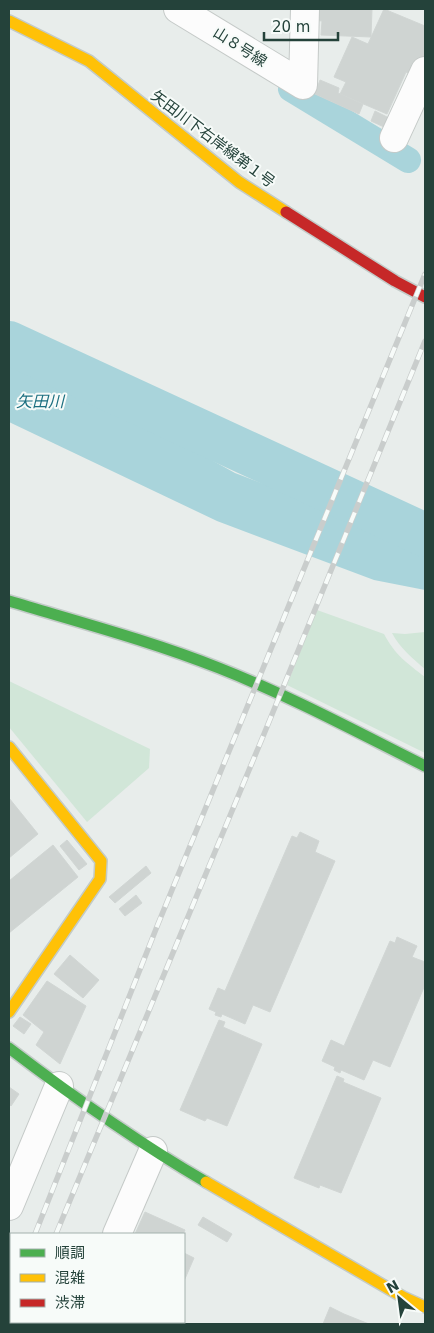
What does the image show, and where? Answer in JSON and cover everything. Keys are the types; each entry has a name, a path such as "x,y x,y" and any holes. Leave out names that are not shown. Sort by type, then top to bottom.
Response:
{"street":[{"name":"山８号線","path":"178,9 303,84 305,9"},
{"name":"矢田川下右岸線第１号","path":"9,21 89,61 239,182 396,281 425,297"},
{"path":"394,138 425,71"},
{"path":"9,601 132,638 218,668 306,706 425,766"},
{"path":"9,746 101,861 100,879 9,1012"},
{"path":"9,1048 59,1086 153,1151 403,1297 425,1307"},
{"path":"9,1206 59,1086"},
{"path":"117,1233 153,1151"}],"green space":[{"path":"317,610 384,634 397,653 425,677 425,753 287,685"},
{"path":"425,632 425,669 411,657 392,633"},
{"path":"9,681 150,749 149,768 87,822 9,727"}],"water":[{"name":"矢田川","path":"9,348 235,473 425,545 425,590 374,580 217,521 9,422"}],"building":[{"path":"312,9 372,9 371,37 321,35 322,21 312,20"},
{"path":"384,9 425,26 425,54 415,76 406,72 387,114 340,94 346,82 334,77 352,37 368,44"},
{"path":"320,80 339,88 338,93 363,104 359,114 315,94"},
{"path":"375,111 389,118 384,127 371,121"},
{"path":"9,798 38,834 9,858"},
{"path":"300,832 319,841 315,852 335,861 270,1012 253,1005 245,1024 222,1014 221,1017 215,1015 216,1012 209,1009 218,988 225,991 292,836 297,838"},
{"path":"67,840 87,864 79,870 60,846"},
{"path":"53,845 78,877 9,933 9,881"},
{"path":"146,866 151,873 115,903 109,897"},
{"path":"136,895 142,903 125,916 119,909"},
{"path":"397,937 417,946 412,957 425,962 425,985 390,1067 373,1060 364,1080 341,1070 340,1073 334,1070 335,1067 322,1061 331,1040 344,1046 390,941 395,943"},
{"path":"70,955 99,980 83,998 54,974"},
{"path":"47,981 86,1006 60,1064 36,1045 44,1032 23,1015"},
{"path":"20,1017 31,1024 24,1034 13,1026"},
{"path":"219,1020 225,1022 223,1027 262,1044 227,1126 207,1118 205,1121 180,1110"},
{"path":"337,1076 344,1079 343,1082 381,1098 341,1193 320,1185 319,1188 294,1178"},
{"path":"9,1087 19,1094 11,1106 9,1104"},
{"path":"145,1212 185,1230 184,1233 135,1233"},
{"path":"203,1217 232,1234 227,1242 198,1225"},
{"path":"185,1254 194,1258 185,1279"},
{"path":"330,1307 344,1314 369,1324 323,1324"},
{"path":"110,1323 166,1323 165,1324"}],"waterway":[{"path":"291,89 408,160"},
{"name":"矢田川","path":"9,343 425,535"}],"railway":[{"path":"35,1233 158,924 425,274"},
{"path":"56,1233 425,341"}],"traffic: fast":[{"path":"9,601 141,640 219,668 297,702 425,766"},
{"path":"9,1048 105,1118 206,1182"}],"traffic: slow":[{"path":"9,21 89,61 239,182 286,212"},
{"path":"9,747 101,861 100,879 9,1012"},
{"path":"206,1182 403,1297 425,1307"}],"traffic: jam":[{"path":"286,212 395,281 425,297"}]}
